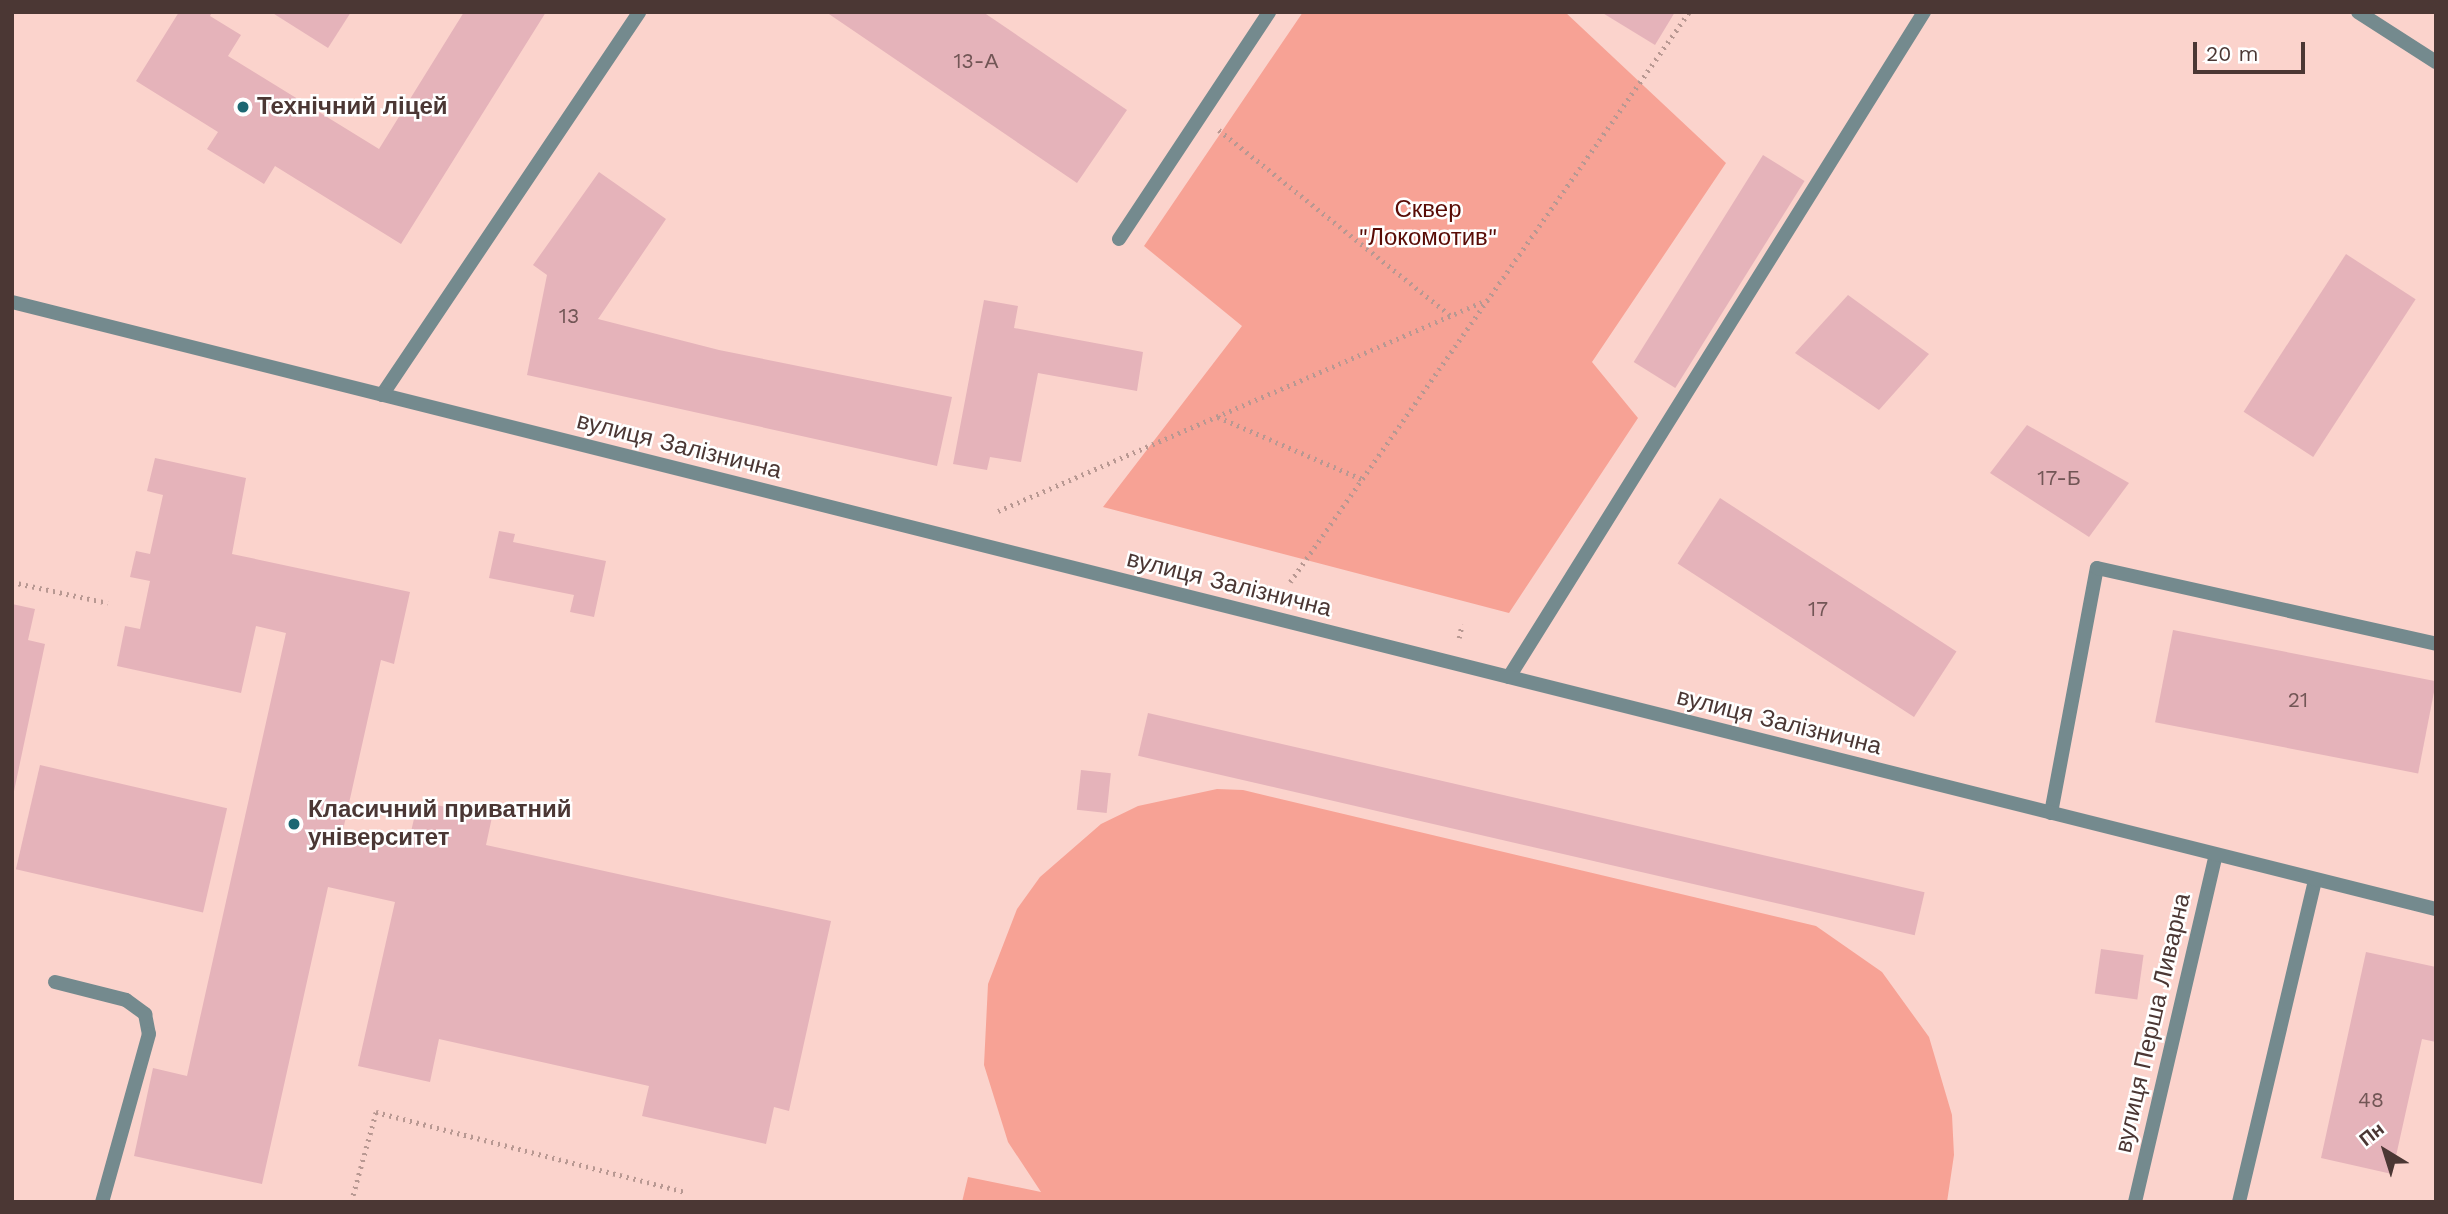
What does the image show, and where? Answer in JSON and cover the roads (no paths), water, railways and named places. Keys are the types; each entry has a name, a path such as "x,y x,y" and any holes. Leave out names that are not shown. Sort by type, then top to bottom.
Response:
{"street":[{"path":"382,395 639,12"},
{"path":"1119,239 1269,12"},
{"path":"1509,677 1924,12"},
{"path":"2358,12 2436,62"},
{"name":"вулиця Залізнична","path":"12,302 2436,909"},
{"path":"2051,813 2097,568 2436,645"},
{"name":"вулиця Перша Ливарна","path":"2135,1202 2216,855"},
{"path":"2239,1202 2315,880"},
{"path":"55,982 126,1000 145,1014 149,1034 102,1202"}],"place":[{"name":"Технічний ліцей","path":"243,107"},
{"name":"Класичний приватний університет","path":"294,824"}],"park label":[{"name":"Сквер \"Локомотив\"","path":"1428,224"}]}
